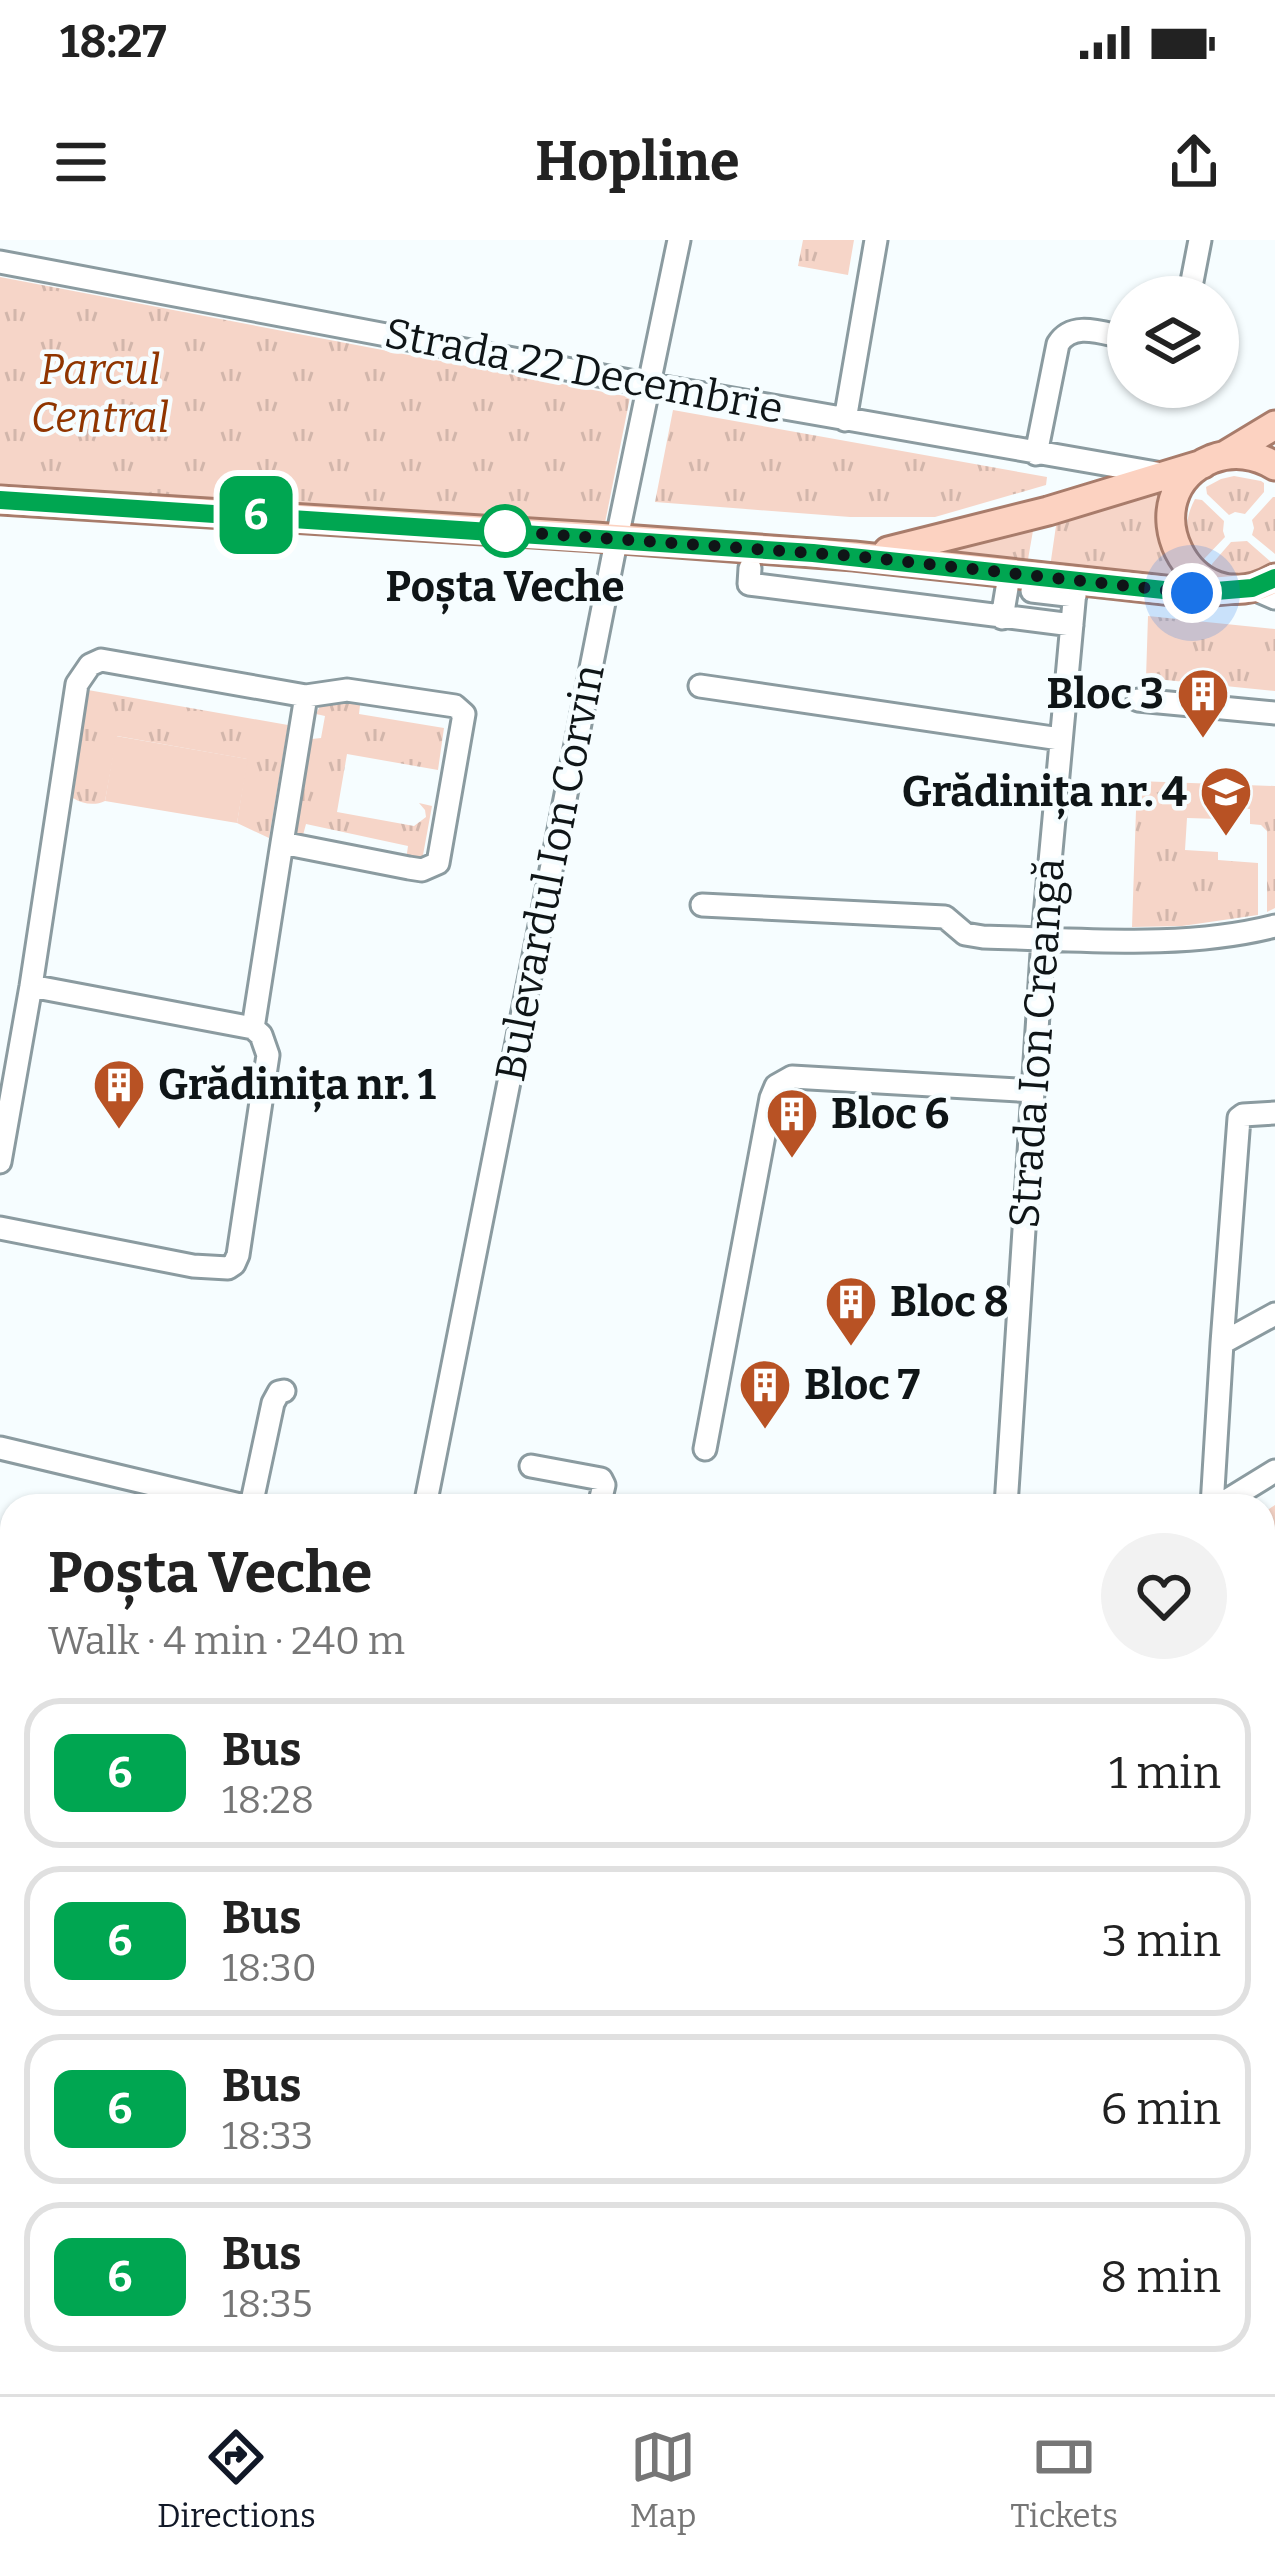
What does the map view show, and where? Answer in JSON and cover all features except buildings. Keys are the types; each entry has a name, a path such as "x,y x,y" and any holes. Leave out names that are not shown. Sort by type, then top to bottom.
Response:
{"main road":[{"path":"1259,588 1214,585 1198,577 1176,549 1171,511 1188,476 1275,425"},
{"path":"860,577 921,545 1214,459 1246,454 1275,466"},
{"path":"0,500 617,538 860,577 1192,593 1259,588"}],"street":[{"name":"Bulevardul Ion Corvin","path":"427,1494 679,240"},
{"path":"845,420 876,240"},
{"path":"1193,276 1201,240"},
{"name":"Strada 22 Decembrie","path":"0,262 845,420 1168,475"},
{"path":"1036,454 1062,336 1075,330 1107,335"},
{"path":"750,568 749,584 860,577 1002,618 1072,625"},
{"path":"1002,618 1007,588"},
{"path":"1032,591 1075,588"},
{"name":"Strada Ion Creangă","path":"1007,1494 1043,938 1075,588"},
{"path":"0,1162 77,683 89,665 112,659 306,696 347,690 461,710 464,721 438,863 422,870 282,843"},
{"path":"700,686 1060,739"},
{"path":"253,1028 306,696"},
{"path":"1138,700 1275,713"},
{"path":"702,905 945,917 971,935 1043,938 1198,938 1275,926"},
{"path":"0,1228 193,1266 220,1269 234,1264 268,1055 253,1028 31,986"},
{"path":"705,1450 776,1086 792,1077 1034,1091"},
{"path":"1216,1494 1239,1118 1275,1113"},
{"path":"1222,1342 1275,1314"},
{"path":"250,1494 273,1403 284,1391"},
{"path":"0,1448 196,1494"},
{"path":"531,1466 601,1479 602,1494"},
{"path":"1236,1494 1275,1471"}],"green space":[{"path":"803,240 854,240 848,275 798,266"},
{"name":"Parcul Central","path":"0,277 630,397 604,528 0,484"},
{"path":"673,410 1047,477 1046,485 935,517 850,517 655,502"},
{"path":"1234,476 1264,483 1264,492 1245,514 1229,515 1207,494 1206,487"},
{"path":"1182,479 1169,499 1189,582 1050,567 1057,519"},
{"path":"1273,497 1275,554 1252,535 1252,520"},
{"path":"1195,499 1224,521 1225,537 1197,561 1187,530"},
{"path":"1034,525 1027,565 925,553"},
{"path":"1247,541 1273,568 1259,577 1211,573 1212,564 1231,542"},
{"path":"1148,616 1275,629 1275,691 1146,678"},
{"path":"88,690 288,725 269,838 237,823 247,759 117,736 105,801 89,804 73,798"},
{"path":"361,697 359,714 444,728 438,770 347,754 337,812 414,826 426,817 419,803 432,806 419,861 406,860 408,846 306,824 302,839 295,833 312,739 321,738 325,716 316,714 321,704"},
{"path":"116,736 248,759 237,823 105,801"},
{"path":"1137,781 1275,786 1275,908 1267,912 1267,831 1250,824 1250,809 1220,807 1219,819 1187,818 1185,850 1218,852 1218,860 1258,863 1258,915 1182,926 1132,927"}],"bus line":[{"name":"6","path":"0,500 854,556 1192,593 1252,588 1275,578"}],"place":[{"name":"Poșta Veche","path":"505,531"},
{"name":"Bloc 3","path":"1203,740"},
{"name":"Grădinița nr. 4","path":"1226,838"},
{"name":"Grădinița nr. 1","path":"119,1131"},
{"name":"Bloc 6","path":"792,1160"},
{"name":"Bloc 8","path":"851,1348"},
{"name":"Bloc 7","path":"765,1431"}],"route":[{"path":"505,531 854,556 1192,593"}]}
